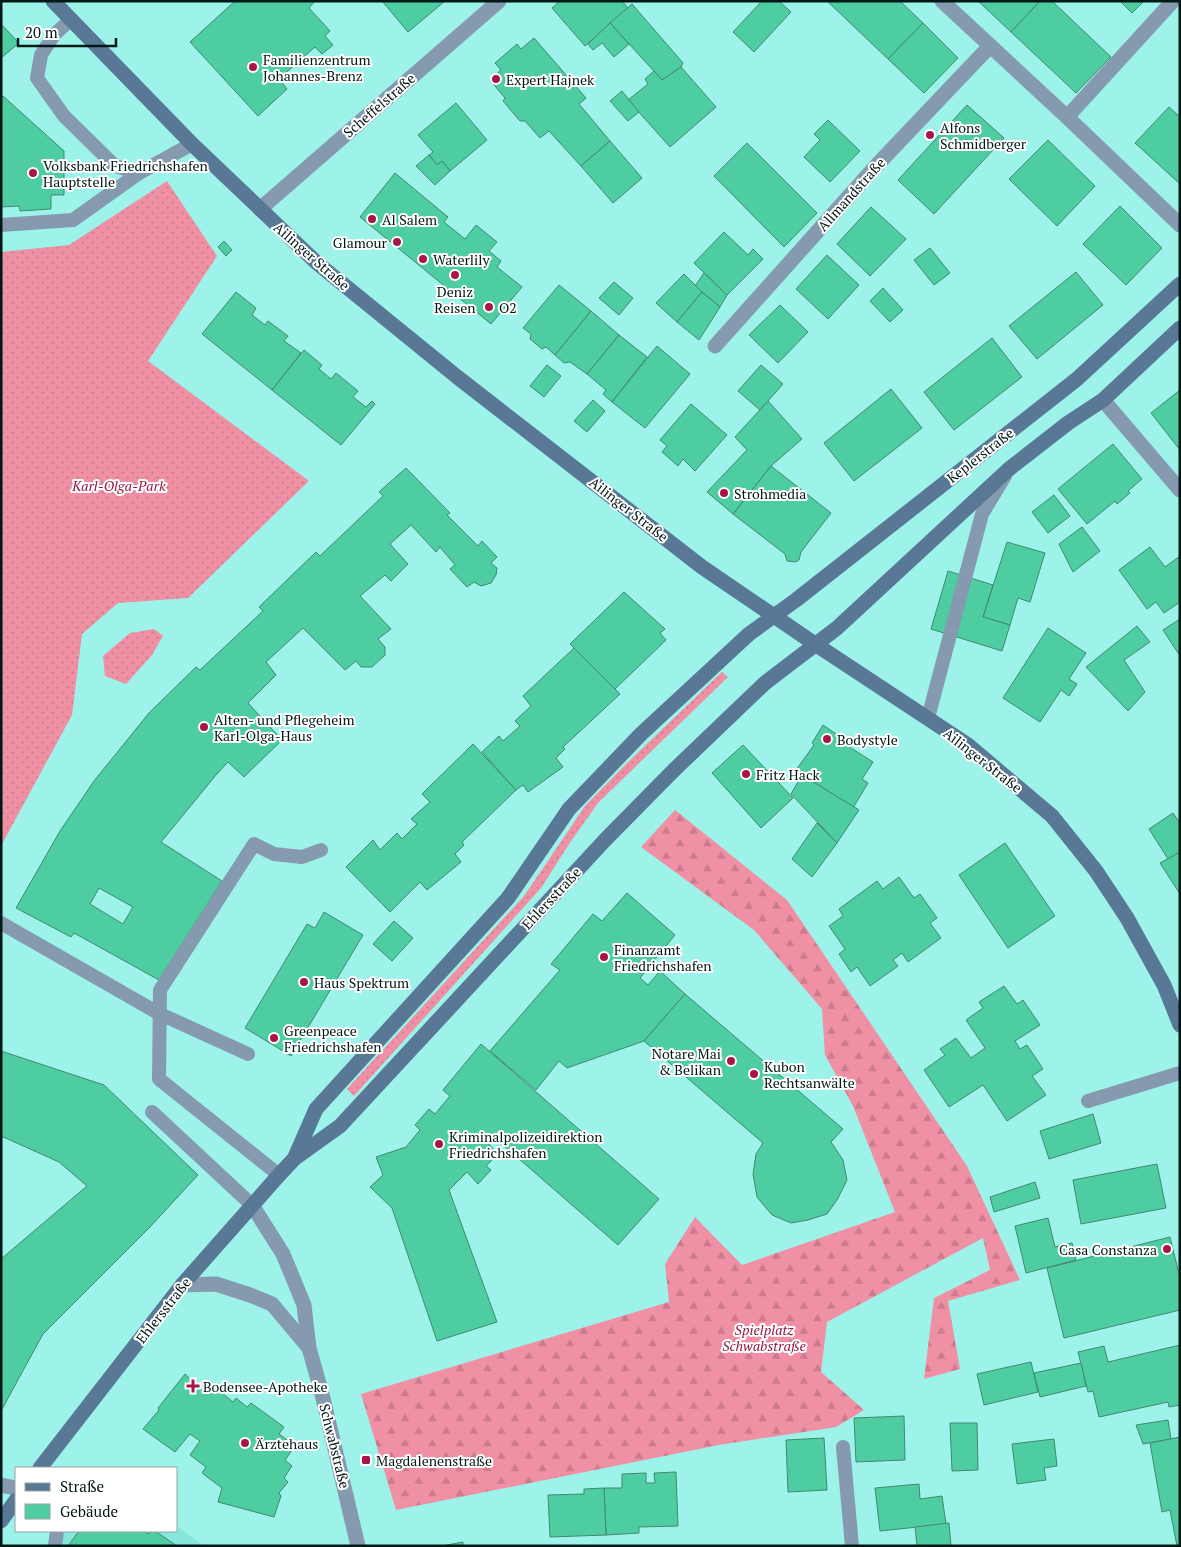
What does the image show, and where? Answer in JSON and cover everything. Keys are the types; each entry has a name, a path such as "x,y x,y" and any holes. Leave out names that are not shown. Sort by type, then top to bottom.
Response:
{"street":[{"name":"Ailinger Straße","path":"53,1 192,144 316,263 456,376 702,567 968,745 1052,816 1096,871 1127,918 1164,985 1180,1025"},
{"name":"Scheffelstraße","path":"260,209 499,1"},
{"path":"942,1 1180,225"},
{"path":"1067,117 1173,1"},
{"name":"Allmandstraße","path":"715,346 876,166 990,46"},
{"name":"Keplerstraße","path":"773,616 1077,379 1180,284"},
{"path":"815,644 838,628 858,610 1009,469 1103,400 1180,328"},
{"path":"1103,400 1180,490"},
{"name":"Ehlersstraße","path":"294,1159 316,1109 508,898 569,810 642,734 749,634 773,616"},
{"name":"Ehlersstraße","path":"41,1467 182,1285 278,1176 294,1159 340,1126 605,840 674,770 765,683 815,644"},
{"name":"Schwabstraße","path":"252,1205 283,1254 304,1305 309,1348 322,1394 358,1546"},
{"name":"Schwabstraße","path":"182,1285 216,1284 250,1294 272,1304 309,1348"},
{"path":"1,1485 15,1488"},
{"path":"1,1521 15,1501"}],"lane":[{"path":"70,20 54,35 41,55 37,78 64,116 115,166 139,173"},
{"path":"1,225 72,220 139,173 192,144"},
{"path":"928,718 982,514 1009,469"},
{"path":"278,1176 159,1079 160,990 254,844 274,854 302,857 321,850"},
{"path":"1,923 160,1014 248,1054"},
{"path":"1088,1101 1180,1073"},
{"path":"152,1112 252,1205"},
{"path":"843,1447 852,1546"},
{"path":"55,1546 57,1532"}],"shaded area":[{"path":"178,1526 204,1546 45,1546 55,1532 178,1532"}],"green space":[{"name":"Karl-Olga-Park","path":"167,181 217,256 148,361 309,481 188,598 118,603 82,634 72,715 1,846 1,252 69,245"},
{"path":"154,629 163,636 152,655 126,684 105,676 103,656 130,633"},
{"path":"722,672 728,677 598,803 541,888 354,1096 347,1089 524,896 585,806"},
{"name":"Spielplatz Schwabstraße","path":"675,810 787,900 967,1166 1020,1280 948,1301 960,1369 924,1379 934,1298 990,1270 983,1238 827,1322 821,1372 864,1410 836,1427 719,1445 396,1510 361,1394 669,1302 665,1264 695,1217 742,1265 895,1212 853,1106 825,1055 822,1009 754,930 641,847"}],"building":[{"name":"Familienzentrum Johannes-Brenz","path":"235,1 315,1 309,8 330,31 325,36 333,45 322,54 315,47 279,79 287,89 258,116 190,42"},
{"path":"382,1 445,1 408,32"},
{"path":"560,1 622,1 628,8 585,46 552,8"},
{"path":"762,1 779,1 791,12 754,52 733,32"},
{"path":"827,1 900,1 923,23 888,59"},
{"path":"978,1 1040,1 1011,32"},
{"path":"1040,1 1052,1 1111,57 1076,93 1011,32"},
{"path":"1120,1 1144,1 1132,13"},
{"path":"632,4 683,63 681,67 662,80 610,23"},
{"path":"610,23 629,44 614,57 602,43 593,50 588,44"},
{"path":"923,23 958,58 924,93 888,59"},
{"path":"1,24 19,43 1,58"},
{"path":"534,38 586,98 579,104 610,141 581,166 549,131 540,138 525,121 520,121 503,101 505,98 490,80 501,70 495,63 517,44 521,49"},
{"path":"681,67 716,107 670,147 628,100 648,84 645,79 654,71 662,80"},
{"path":"622,91 639,112 628,121 610,101"},
{"name":"Volksbank Friedrichshafen Hauptstelle","path":"3,96 64,151 64,195 51,195 51,209 20,211 19,206 1,207 1,98"},
{"path":"456,103 487,140 450,171 442,161 437,165 429,155 433,152 418,135"},
{"path":"967,105 1004,138 934,214 898,180"},
{"path":"1169,107 1180,117 1180,184 1135,143"},
{"path":"828,120 860,151 830,182 804,157 820,140 814,134"},
{"path":"1048,140 1095,186 1057,226 1009,179"},
{"path":"610,141 642,178 613,203 581,166"},
{"path":"747,143 817,213 784,247 714,176"},
{"path":"429,155 437,165 442,161 450,171 435,185 416,166"},
{"path":"395,173 448,217 444,222 465,239 476,225 497,242 489,251 501,261 497,267 522,287 491,324 360,217"},
{"path":"1120,206 1162,248 1126,285 1083,244"},
{"path":"871,207 906,239 870,276 837,244"},
{"path":"724,232 748,255 753,249 763,259 727,295 694,263"},
{"path":"224,241 232,250 226,256 218,247"},
{"path":"930,248 950,273 934,285 914,260"},
{"path":"827,255 859,285 828,319 796,289"},
{"path":"1076,272 1103,305 1037,359 1009,326"},
{"path":"704,273 727,295 720,307 695,286"},
{"path":"684,274 702,292 677,322 656,303"},
{"path":"614,282 633,298 619,315 599,298"},
{"path":"559,285 591,311 555,355 546,347 542,349 530,339 531,334 523,328"},
{"path":"883,288 903,310 890,322 870,301"},
{"path":"236,292 256,308 252,315 265,325 268,321 288,336 284,341 301,353 272,390 202,334"},
{"path":"702,292 720,307 699,340 677,322"},
{"path":"780,305 808,332 778,363 749,335"},
{"path":"591,311 619,335 587,374 570,362 564,363 555,355"},
{"path":"619,335 647,357 612,402 603,394 606,390 587,374"},
{"path":"992,338 1022,377 954,430 924,392"},
{"path":"657,346 690,374 645,428 612,402"},
{"path":"304,350 322,365 319,369 331,379 336,373 358,391 353,397 366,407 372,401 375,404 341,445 272,390"},
{"path":"547,365 561,376 544,397 530,386"},
{"path":"761,365 783,384 760,410 738,391"},
{"path":"891,389 922,428 854,481 824,443"},
{"path":"1180,390 1180,450 1151,413"},
{"path":"593,400 605,411 587,432 574,421"},
{"path":"768,401 802,439 771,466 733,514 707,492 747,450 735,437"},
{"path":"691,404 727,435 695,471 683,459 678,466 662,452 667,446 660,440"},
{"path":"1113,444 1142,479 1117,504 1115,501 1087,524 1058,489"},
{"path":"771,466 831,513 801,552 799,560 796,562 787,561 785,554 733,514"},
{"name":"Alten- und Pflegeheim Karl-Olga-Haus","path":"406,468 450,513 447,515 478,546 482,541 497,557 491,563 497,568 496,575 491,583 481,586 474,582 467,587 450,569 455,565 440,547 436,552 411,525 390,544 408,564 391,581 385,575 360,596 391,629 378,639 385,647 385,655 372,667 361,667 356,661 345,670 303,628 266,662 276,675 248,703 282,740 244,777 228,762 161,842 222,881 159,980 74,933 71,937 16,908 60,831 94,781 149,713 196,667 200,670 263,611 259,607 316,552 320,556 383,496 379,492","holes":["99,888 133,907 123,924 90,904"]},
{"path":"1054,495 1070,516 1048,533 1032,512"},
{"path":"1082,527 1100,551 1073,572 1059,544"},
{"path":"1007,542 1045,553 1030,602 1018,598 1010,625 983,617"},
{"path":"1150,547 1165,567 1180,556 1180,602 1164,613 1156,602 1147,609 1119,570"},
{"path":"948,571 993,585 983,617 1010,625 1002,651 931,629"},
{"path":"624,592 665,629 660,633 666,640 615,689 570,644"},
{"path":"1180,619 1180,656 1163,630"},
{"path":"1137,626 1150,642 1124,660 1145,692 1128,711 1086,667"},
{"path":"1048,628 1086,653 1069,679 1077,684 1069,696 1061,690 1040,722 1003,698"},
{"path":"574,648 620,694 563,747 565,749 556,758 563,767 528,792 523,785 516,790 482,752 499,736 503,741 520,726 515,721 531,706 523,696"},
{"path":"823,725 842,738 840,741 873,762 862,779 868,783 853,808 796,770 814,745 812,743"},
{"path":"473,744 516,790 462,842 464,845 455,854 461,862 427,890 420,882 390,912 346,867 373,840 380,850 397,833 402,839 417,824 411,819 430,802 422,794"},
{"path":"743,745 793,798 761,828 712,773"},
{"path":"802,775 859,810 837,843 791,794"},
{"path":"1173,813 1180,823 1180,852 1168,859 1149,829"},
{"path":"817,823 837,843 812,877 792,859"},
{"path":"1005,843 1055,916 1008,948 959,875"},
{"path":"1180,852 1180,894 1160,863"},
{"path":"899,877 914,898 920,894 937,918 930,923 941,938 908,962 902,953 893,960 898,966 870,986 857,967 851,972 839,954 845,949 829,926 843,916 839,909 877,881 883,889"},
{"path":"627,893 675,935 640,978 648,985 660,971 685,994 644,1041 567,1068 559,1061 536,1090 490,1051 560,970 551,964 593,914 602,921"},
{"name":"Haus Spektrum","path":"324,912 363,935 291,1056 245,1028 307,924 315,928"},
{"path":"394,921 413,938 392,961 373,944"},
{"path":"1004,986 1017,1004 1023,1000 1040,1025 1015,1041 1020,1049 1027,1045 1043,1069 1032,1076 1046,1095 1007,1121 983,1085 949,1107 924,1070 945,1055 940,1049 956,1038 971,1058 985,1048 966,1020 983,1008 979,1002"},
{"path":"685,994 843,1129 831,1142 843,1160 847,1180 837,1200 827,1214 791,1223 772,1215 757,1197 753,1174 756,1154 763,1143 644,1041"},
{"path":"481,1044 659,1199 618,1245 495,1138 489,1144 494,1150 495,1157 486,1166 491,1170 478,1184 467,1172 449,1190 497,1322 437,1341 392,1208 370,1187 383,1175 376,1157 406,1147 420,1130 415,1125 429,1109 435,1114 450,1096 443,1090"},
{"path":"1,1051 104,1085 198,1175 150,1227 43,1334 1,1411 1,1259 87,1186 59,1162 1,1136"},
{"path":"1093,1114 1101,1143 1049,1159 1040,1131"},
{"path":"1157,1164 1166,1208 1081,1224 1073,1180"},
{"path":"1035,1182 1040,1198 994,1212 990,1197"},
{"path":"1048,1218 1055,1247 1072,1243 1076,1260 1026,1273 1015,1226"},
{"path":"1170,1237 1180,1278 1180,1310 1064,1338 1047,1268"},
{"path":"1180,1345 1180,1405 1169,1407 1168,1402 1099,1417 1093,1391 1088,1392 1078,1352 1104,1346 1108,1362"},
{"path":"1031,1362 1038,1392 984,1405 977,1374"},
{"path":"1081,1363 1086,1386 1040,1397 1034,1373"},
{"name":"Ärztehaus","path":"185,1374 204,1392 211,1384 233,1402 236,1398 247,1407 251,1403 284,1427 279,1434 295,1446 285,1460 292,1466 284,1478 288,1482 279,1493 281,1496 274,1517 218,1502 222,1488 202,1473 206,1467 190,1455 200,1441 190,1434 175,1452 143,1429"},
{"path":"904,1416 905,1460 856,1462 854,1418"},
{"path":"1168,1420 1171,1439 1143,1444 1136,1425"},
{"path":"950,1423 977,1423 978,1470 952,1471"},
{"path":"1180,1437 1180,1546 1177,1546 1170,1510 1162,1512 1150,1443"},
{"path":"824,1438 827,1490 788,1492 786,1440"},
{"path":"1054,1439 1057,1466 1044,1468 1046,1480 1017,1484 1012,1444"},
{"path":"676,1472 678,1526 639,1527 639,1533 606,1535 604,1488 622,1488 622,1474 646,1473 646,1483 655,1483 654,1473"},
{"path":"919,1484 920,1499 942,1496 946,1524 880,1531 875,1488"},
{"path":"604,1488 606,1535 550,1537 548,1495 584,1494 584,1489"},
{"path":"949,1523 951,1546 917,1546 915,1527"},
{"path":"78,1532 145,1532 148,1534 156,1532 177,1546 68,1546"},
{"path":"463,1542 463,1546 442,1546"}],"place":[{"name":"Familienzentrum Johannes-Brenz","path":"253,67"},
{"name":"Expert Hajnek","path":"496,79"},
{"name":"Alfons Schmidberger","path":"930,135"},
{"name":"Volksbank Friedrichshafen Hauptstelle","path":"33,173"},
{"name":"Al Salem","path":"372,219"},
{"name":"Glamour","path":"397,242"},
{"name":"Waterlily","path":"423,259"},
{"name":"Deniz Reisen","path":"455,275"},
{"name":"O2","path":"489,307"},
{"name":"Strohmedia","path":"724,493"},
{"name":"Alten- und Pflegeheim Karl-Olga-Haus","path":"204,727"},
{"name":"Bodystyle","path":"827,739"},
{"name":"Fritz Hack","path":"746,774"},
{"name":"Finanzamt Friedrichshafen","path":"604,957"},
{"name":"Haus Spektrum","path":"304,982"},
{"name":"Greenpeace Friedrichshafen","path":"274,1038"},
{"name":"Notare Mai & Belikan","path":"731,1061"},
{"name":"Kubon Rechtsanwälte","path":"754,1074"},
{"name":"Kriminalpolizeidirektion Friedrichshafen","path":"439,1144"},
{"name":"Casa Constanza","path":"1167,1249"},
{"name":"Bodensee-Apotheke","path":"193,1386"},
{"name":"Ärztehaus","path":"245,1443"},
{"name":"Magdalenenstraße","path":"366,1460"}]}
